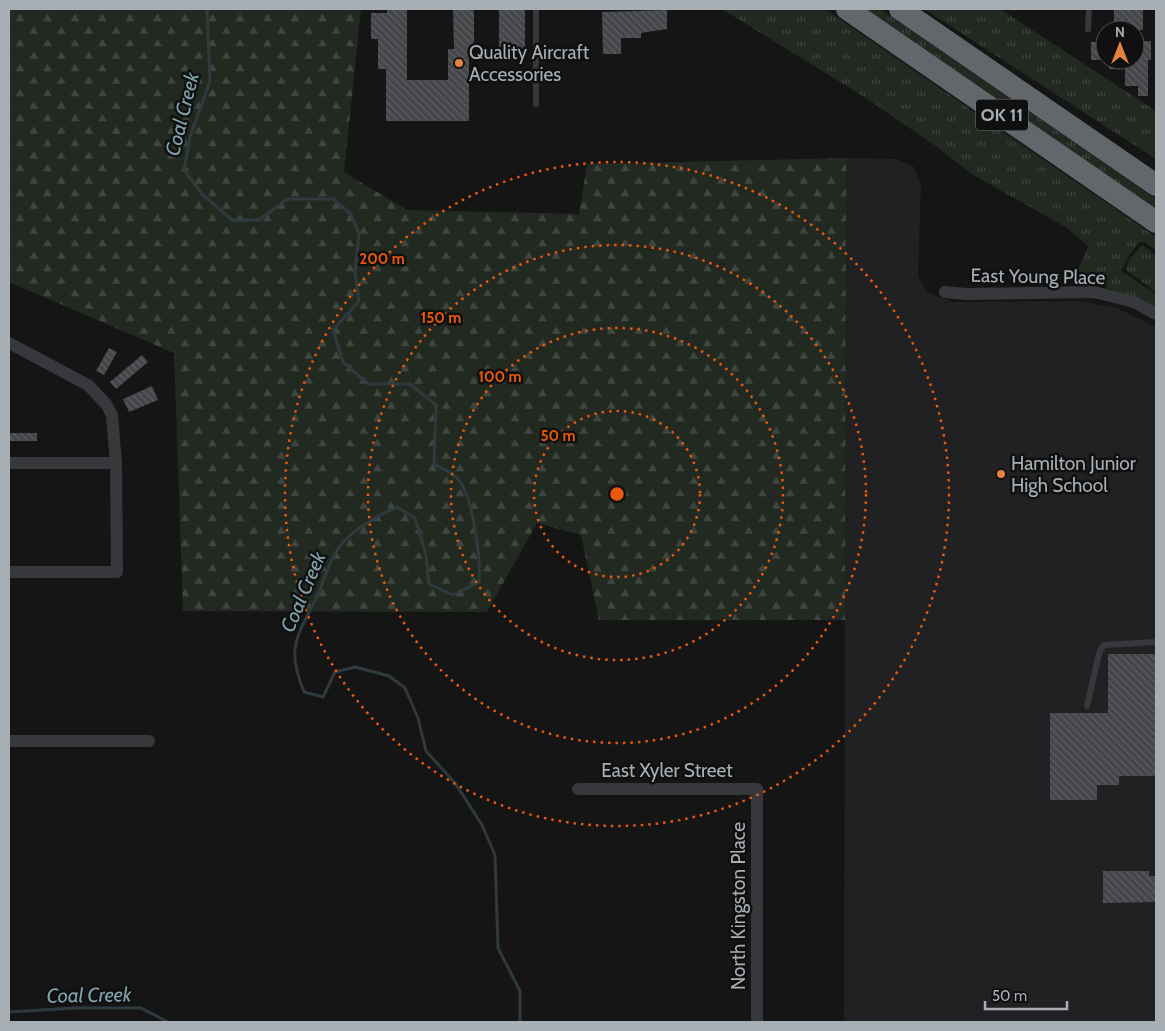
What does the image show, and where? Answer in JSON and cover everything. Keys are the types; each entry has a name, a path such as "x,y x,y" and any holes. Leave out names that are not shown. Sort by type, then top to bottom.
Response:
{"highway":[{"name":"OK 11","path":"847,9 1156,222"},
{"name":"OK 11","path":"900,9 1156,185"},
{"path":"1079,132 1156,172"}],"street":[{"name":"East Young Place","path":"945,292 966,294 1094,292 1134,302 1156,314"},
{"path":"9,343 79,379 98,394 112,415 116,463 117,572 9,572"},
{"path":"9,463 116,463"},
{"path":"9,741 148,741"},
{"name":"East Xyler Street","path":"578,789 757,789"},
{"name":"North Kingston Place","path":"757,789 757,1022"}],"lane":[{"path":"536,9 536,104"},
{"path":"1088,29 1089,9"},
{"path":"1088,706 1100,650 1104,645 1156,642"}],"shaded area":[{"name":"Hamilton Junior High School","path":"846,158 896,159 914,167 921,185 918,276 927,292 953,302 1080,301 1117,308 1156,327 1156,1022 844,1022"}],"green space":[{"path":"9,9 361,9 344,172 407,210 579,214 587,164 846,158 845,620 599,620 581,535 537,523 487,612 183,611 174,353 9,282"},
{"path":"722,9 825,9 1156,237 1156,250 1144,242 1140,242 1129,255 1121,271 1156,294 1156,307 1111,290 1078,270 1088,246 1067,228 970,173 937,147 866,98"},
{"path":"861,9 880,9 1156,199 1156,214"},
{"path":"924,9 1000,9 1156,111 1156,159"},
{"path":"1142,245 1156,255 1156,292 1126,270 1129,260"}],"building":[{"name":"Quality Aircraft Accessories","path":"387,9 407,9 407,80 448,80 448,49 454,49 453,9 474,9 474,53 469,53 469,121 386,121 386,69 378,69 378,39 371,39 371,13 387,13"},
{"path":"499,9 525,9 525,50 499,50"},
{"path":"1114,9 1143,9 1143,20 1114,20"},
{"path":"667,10 667,29 641,33 641,38 621,38 621,54 603,54 602,12"},
{"path":"1145,41 1151,41 1151,60 1148,60 1148,96 1138,96 1138,86 1125,86 1125,70 1145,70"},
{"path":"1091,42 1095,42 1095,60 1091,60"},
{"path":"109,348 117,352 104,375 96,371"},
{"path":"142,355 148,362 116,389 110,382"},
{"path":"152,386 158,400 129,412 123,399"},
{"path":"9,433 37,433 37,441 9,441"},
{"path":"1108,654 1156,654 1156,776 1119,776 1119,785 1097,785 1097,800 1050,800 1050,713 1108,713"},
{"path":"1103,871 1149,871 1149,876 1156,876 1156,902 1103,903"}],"waterway":[{"name":"Coal Creek","path":"207,9 210,81 190,137 184,170 202,194 232,220 259,220 287,199 333,199 351,214 359,234 355,273 359,301 333,330 343,362 368,384 410,384 436,405 434,464 455,476 463,486 475,527 479,559 479,582 453,595 429,584 426,555 415,518 397,507 373,519 357,530 343,542 335,554 301,629 295,650 298,676 304,692 323,697 335,672 355,667 389,676 405,688 418,718 426,751 455,783 482,825 495,855 498,948 520,991 520,1022"},
{"name":"Coal Creek","path":"9,1012 75,1008 141,1008 168,1022"}],"place":[{"name":"Quality Aircraft Accessories","path":"459,63"},
{"name":"Hamilton Junior High School","path":"1001,474"}]}
